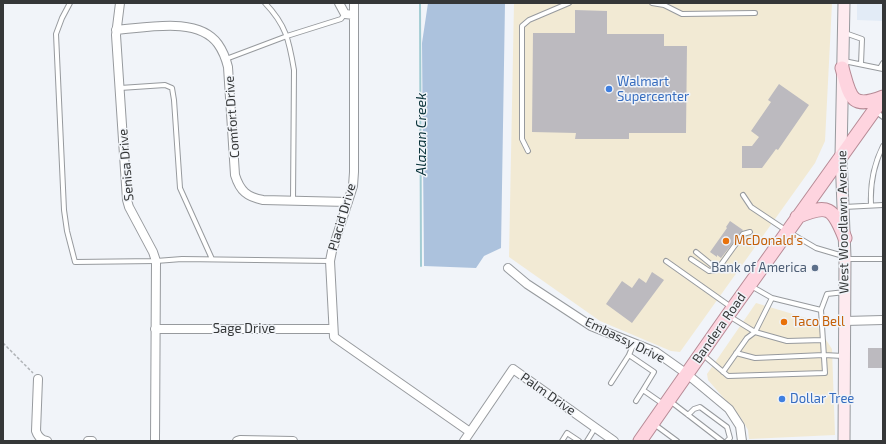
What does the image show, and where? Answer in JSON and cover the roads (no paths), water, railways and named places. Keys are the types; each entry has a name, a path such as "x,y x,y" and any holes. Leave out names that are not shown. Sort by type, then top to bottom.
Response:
{"main road":[{"path":"842,65 848,89 851,96 855,100 865,103 883,98"},
{"name":"Bandera Road","path":"640,441 841,156 879,114 883,98"},
{"path":"798,217 817,210 824,209 830,211 836,216 845,238"}],"street":[{"name":"Senisa Drive","path":"120,3 116,30 127,200 156,261 155,441"},
{"path":"339,3 345,14 354,15"},
{"name":"Placid Drive","path":"333,329 330,261 353,186 354,172 354,3"},
{"name":"West Woodlawn Avenue","path":"844,3 841,156 845,238 844,441"},
{"name":"Comfort Drive","path":"116,30 174,26 188,27 208,34 218,43 226,59 229,76 236,175 239,186 251,198 263,200 348,202"},
{"name":"Embassy Drive","path":"508,268 527,284 591,326 656,352 687,374 729,409 740,426 742,441"},
{"path":"845,320 883,320"},
{"name":"Sage Drive","path":"155,329 333,329"},
{"path":"333,329 336,339 470,432"},
{"name":"Palm Drive","path":"464,441 514,369 614,441"},
{"path":"38,379 36,431 42,440 47,441"},
{"path":"237,441 293,441"}],"lane":[{"path":"70,3 56,34 64,210 67,231 75,262 156,261 182,259 330,261"},
{"path":"265,3 277,16 286,36 291,50 294,70 293,201"},
{"path":"528,151 522,139 522,26 529,20 569,3"},
{"path":"652,3 664,5 682,14 755,13"},
{"path":"226,59 286,36 341,19 345,14"},
{"path":"843,33 862,39 867,39"},
{"path":"861,64 862,39"},
{"path":"842,65 861,64 882,69 883,63"},
{"path":"120,88 165,85 172,88 180,188 212,259"},
{"path":"871,205 870,191 878,157 883,146"},
{"path":"743,195 751,207 816,248 845,258 883,259"},
{"path":"843,207 883,205"},
{"path":"691,259 709,271 716,270 743,234 750,232"},
{"path":"696,252 712,265 720,266"},
{"path":"666,261 754,332 787,341 823,340"},
{"path":"749,285 772,298 820,310"},
{"path":"701,353 728,376 825,373 820,310 826,294 845,292"},
{"path":"723,372 736,352 754,332 772,298"},
{"path":"611,383 629,355 634,343"},
{"path":"736,352 755,358 824,355 845,356"},
{"path":"629,355 654,372 636,401"},
{"path":"643,390 688,415 722,441"},
{"path":"688,415 694,409 700,407 727,427 730,438 727,441"},
{"path":"652,423 677,441"},
{"path":"587,441 596,428"},
{"path":"562,441 567,433 579,441"}],"waterway":[{"name":"Alazan Creek","path":"420,3 421,266"}],"place":[{"name":"Walmart Supercenter","path":"609,89"},
{"name":"McDonald's","path":"726,241"},
{"name":"Bank of America","path":"815,268"},
{"name":"Taco Bell","path":"784,322"},
{"name":"Dollar Tree","path":"782,399"}]}
